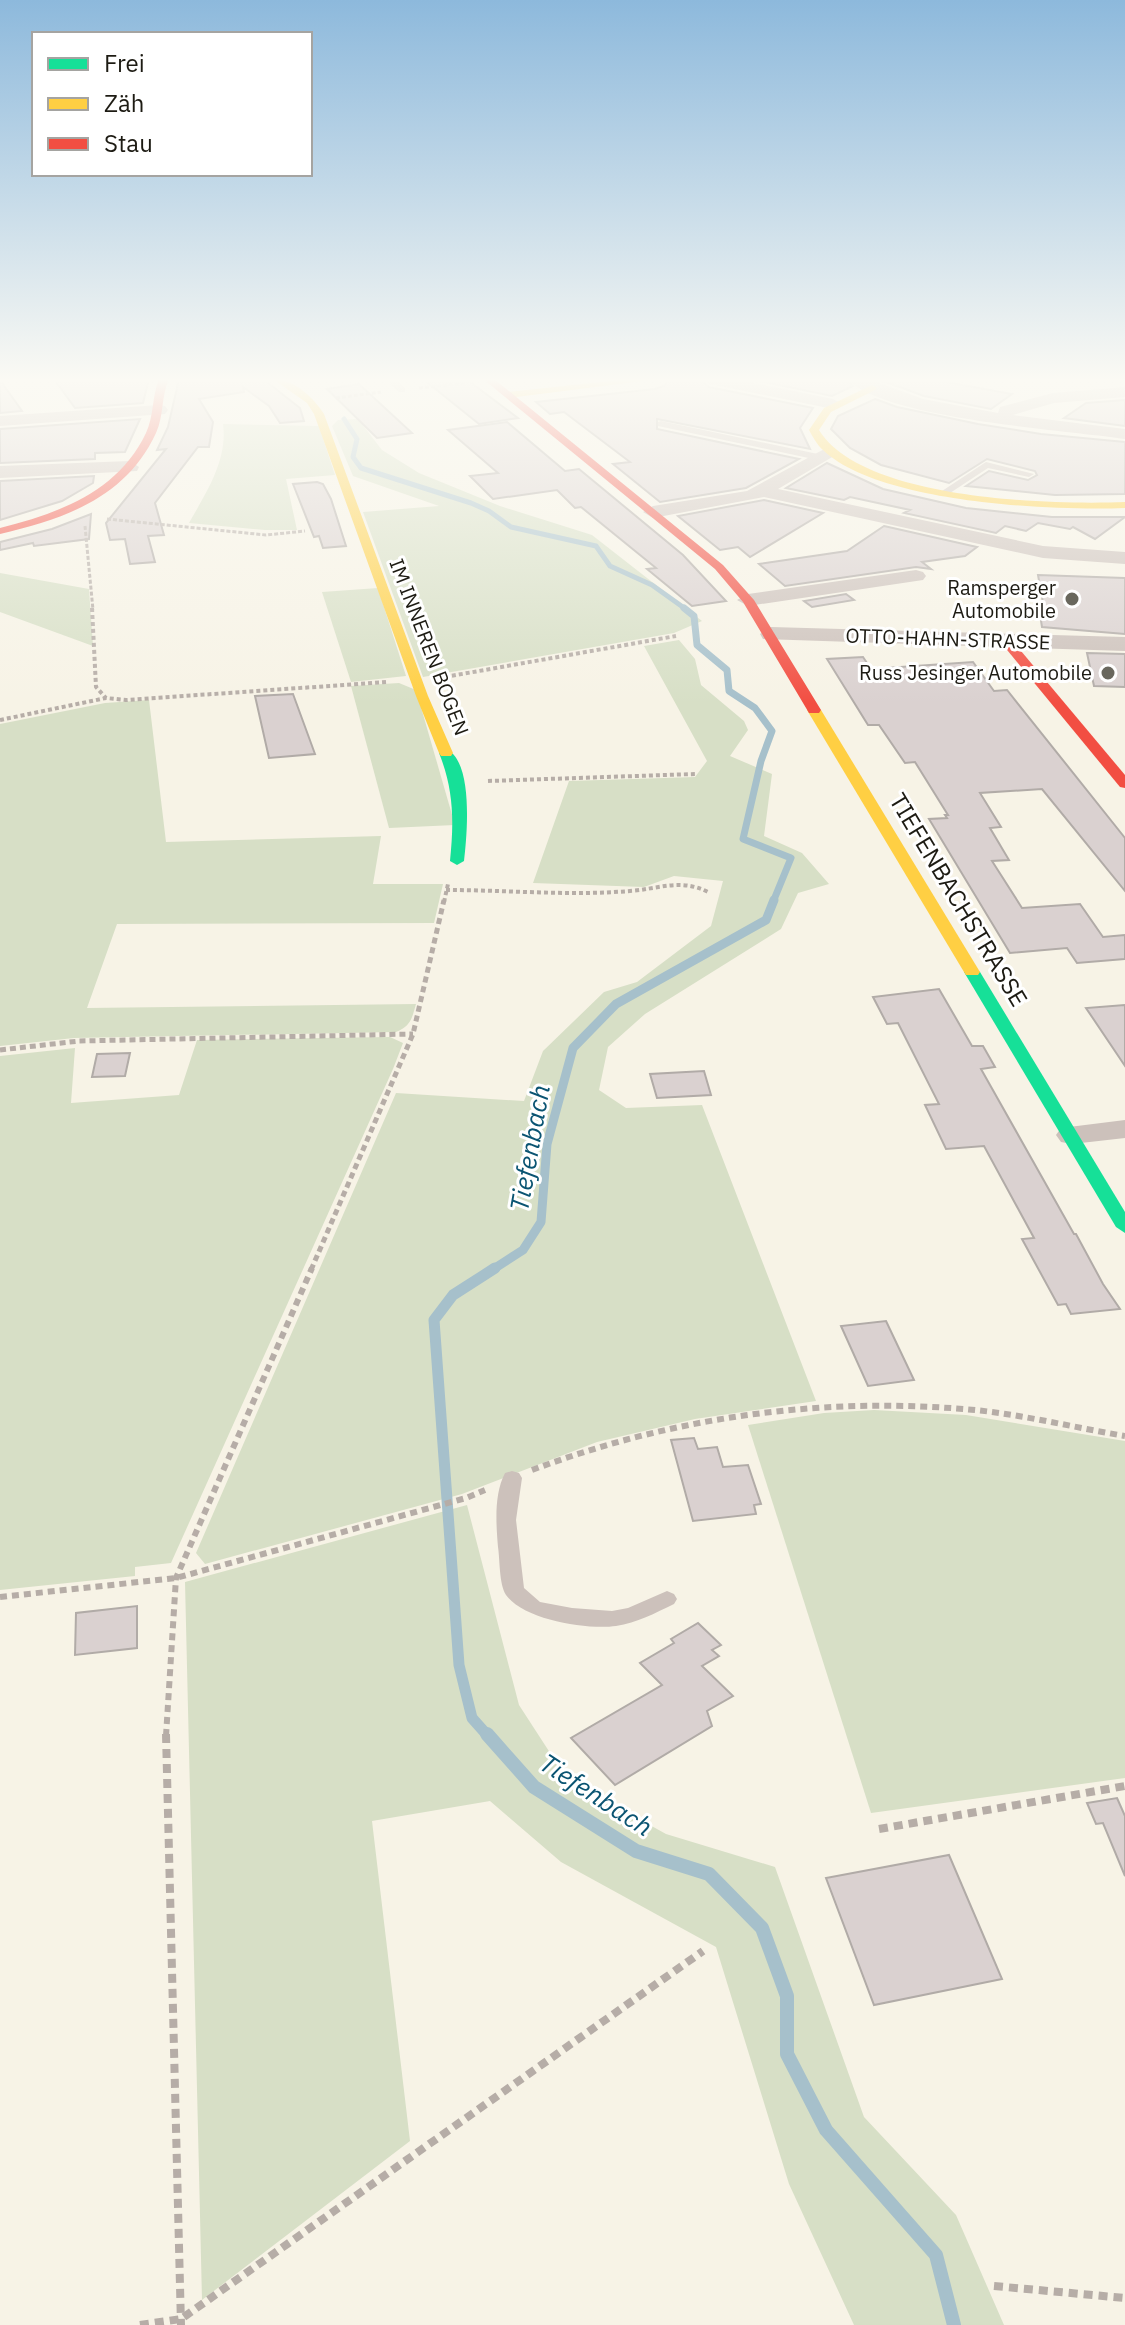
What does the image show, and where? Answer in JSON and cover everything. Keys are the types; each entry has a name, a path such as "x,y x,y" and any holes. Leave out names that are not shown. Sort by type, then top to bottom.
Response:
{"street":[{"path":"0,531 83,515 110,488"},
{"name":"IM INNEREN BOGEN","path":"346,488 416,680 459,783 463,810 457,861"},
{"name":"TIEFENBACHSTRASSE","path":"623,488 719,567 748,600 1125,1227"},
{"path":"653,512 752,496 768,488"},
{"path":"924,488 1040,506 1125,505"},
{"path":"762,491 1043,552 1125,558"},
{"path":"748,600 916,576"},
{"name":"OTTO-HAHN-STRASSE","path":"771,634 1125,644"},
{"path":"1007,642 1125,784"},
{"path":"1072,1135 1125,1129"}],"lane":[{"path":"944,493 952,488"},
{"path":"512,1478 505,1501 505,1519 514,1591 534,1608 572,1616 612,1619 632,1615 667,1599"}],"path":[{"path":"106,698 96,687 96,647 83,515 266,535 305,531"},
{"path":"0,720 106,698 126,700 416,680 676,636"},
{"path":"459,783 695,774"},
{"path":"181,2322 166,1722 176,1578 390,1093 413,1034 446,890 457,861"},
{"path":"446,890 631,891 673,883 696,886 708,892"},
{"path":"0,1050 79,1041 413,1034"},
{"path":"512,1478 599,1447 654,1433 780,1410 828,1406 967,1409 1125,1436"},
{"path":"0,1597 176,1578 466,1498"},
{"path":"879,1829 1125,1786"},
{"path":"140,2325 181,2322 703,1951"},
{"path":"994,2286 1125,2298"}],"green space":[{"path":"209,488 288,488 297,530 189,523"},
{"path":"386,488 455,488 500,506 592,535 702,621 674,633 423,677 363,512 439,506"},
{"path":"0,573 89,589 93,646 0,612"},
{"path":"378,588 406,676 351,682 322,592"},
{"path":"679,640 695,659 701,685 744,721 748,730 730,756 772,774 764,836 802,853 829,884 798,893 781,929 645,1014 608,1047 599,1090 626,1108 702,1105 816,1401 695,1419 597,1442 462,1494 205,1564 196,1553 396,1093 524,1101 543,1051 604,992 637,982 711,926 723,881 674,876 644,887 533,883 569,781 695,777 707,761 644,646"},
{"path":"399,683 416,690 455,825 389,828 351,686"},
{"path":"149,700 166,842 381,836 373,884 443,884 434,923 117,924 87,1008 416,1004 405,1027 396,1032 74,1038 0,1046 0,724 105,703"},
{"path":"390,1037 403,1043 393,1069 171,1563 135,1567 135,1576 0,1590 0,1056 75,1048 71,1103 179,1095 197,1040"},
{"path":"874,1410 966,1415 1125,1441 1125,1778 871,1813 748,1425 824,1413"},
{"path":"467,1505 519,1705 567,1779 666,1834 775,1867 864,2117 956,2215 1004,2325 854,2325 789,2184 716,1947 561,1862 490,1801 372,1821 410,2141 202,2300 185,1582"}],"building":[{"path":"0,488 85,488 62,501 0,520"},
{"path":"135,488 167,488 155,503 164,535 148,536 155,562 130,564 125,539 110,540 106,523"},
{"path":"294,488 325,488 346,546 323,548 319,536 314,537"},
{"path":"482,488 601,488 683,555 726,601 692,606 647,569 656,568 581,507 575,508 557,490 493,499"},
{"path":"642,488 747,488 746,488 660,502"},
{"path":"786,488 880,488 966,508 1052,517 1125,517 1095,539 1073,527 1038,523 1026,531 1005,526 996,533 904,513 910,510 850,497 844,500"},
{"path":"981,488 1125,488 1125,494 1055,495"},
{"path":"764,500 823,513 750,557 738,547 720,550 678,516"},
{"path":"91,514 89,539 34,546 33,543 0,550 0,542 52,529"},
{"path":"884,526 977,547 965,556 922,562 931,569 916,567 785,586 759,564 847,551"},
{"name":"Ramsperger Automobile","path":"1038,575 1125,578 1125,634 1042,627 1038,602 1043,603"},
{"path":"846,594 854,600 812,607 804,601"},
{"name":"Russ Jesinger Automobile","path":"1087,653 1125,654 1125,687 1094,686"},
{"path":"863,657 871,669 973,662 994,691 1007,690 1125,838 1125,891 1042,789 980,793 1001,827 990,828 1009,860 992,861 1022,908 1080,904 1103,937 1125,935 1125,959 1077,963 1067,948 1010,953 929,819 947,818 945,815 948,815 915,762 905,763 879,725 868,725 827,659"},
{"path":"293,694 315,754 269,758 255,696"},
{"path":"939,989 972,1046 983,1046 995,1067 981,1069 1120,1309 1071,1314 1066,1304 1058,1305 1022,1239 1034,1238 984,1146 946,1149 925,1105 939,1104 898,1023 887,1024 873,997"},
{"path":"1125,1005 1125,1066 1086,1008"},
{"path":"130,1053 125,1076 92,1077 97,1054"},
{"path":"704,1071 711,1095 657,1098 650,1074"},
{"path":"886,1321 914,1380 868,1386 841,1326"},
{"path":"694,1438 698,1449 717,1447 723,1467 748,1465 761,1504 754,1505 756,1514 693,1521 671,1440"},
{"path":"137,1606 137,1648 75,1655 76,1613"},
{"path":"698,1623 721,1645 712,1650 719,1656 702,1666 733,1696 707,1711 712,1726 615,1785 571,1738 662,1685 640,1663 674,1643 671,1639"},
{"path":"1117,1798 1125,1816 1125,1876 1103,1823 1096,1824 1087,1803"},
{"path":"949,1855 1002,1979 874,2005 826,1878"}],"waterway":[{"name":"Tiefenbach","path":"422,488 489,511 511,527 596,546 610,566 652,585 687,610"},
{"name":"Tiefenbach","path":"684,608 694,616 697,645 727,670 729,691 755,708 772,731 761,761 743,839 791,858 773,902"},
{"name":"Tiefenbach","path":"492,1270 523,1250 541,1222 547,1144 573,1048 616,1004 766,920 774,900"},
{"name":"Tiefenbach","path":"488,1736 472,1718 459,1665 434,1320 453,1295 495,1268"},
{"name":"Tiefenbach","path":"487,1734 534,1787 636,1851 709,1874 762,1928 787,1996 787,2054 826,2130 936,2255 954,2325"}],"traffic: fast":[{"path":"446,753 459,794 457,861"},
{"path":"972,972 1125,1227"}],"traffic: slow":[{"path":"346,488 446,753"},
{"path":"919,488 1014,503 1125,505"},
{"path":"814,710 972,972"}],"traffic: jam":[{"path":"0,531 68,511 109,488"},
{"path":"621,488 719,567 748,600 814,710"},
{"path":"1007,642 1125,784"}],"place":[{"name":"Ramsperger Automobile","path":"1072,599"},
{"name":"Russ Jesinger Automobile","path":"1108,673"}]}
